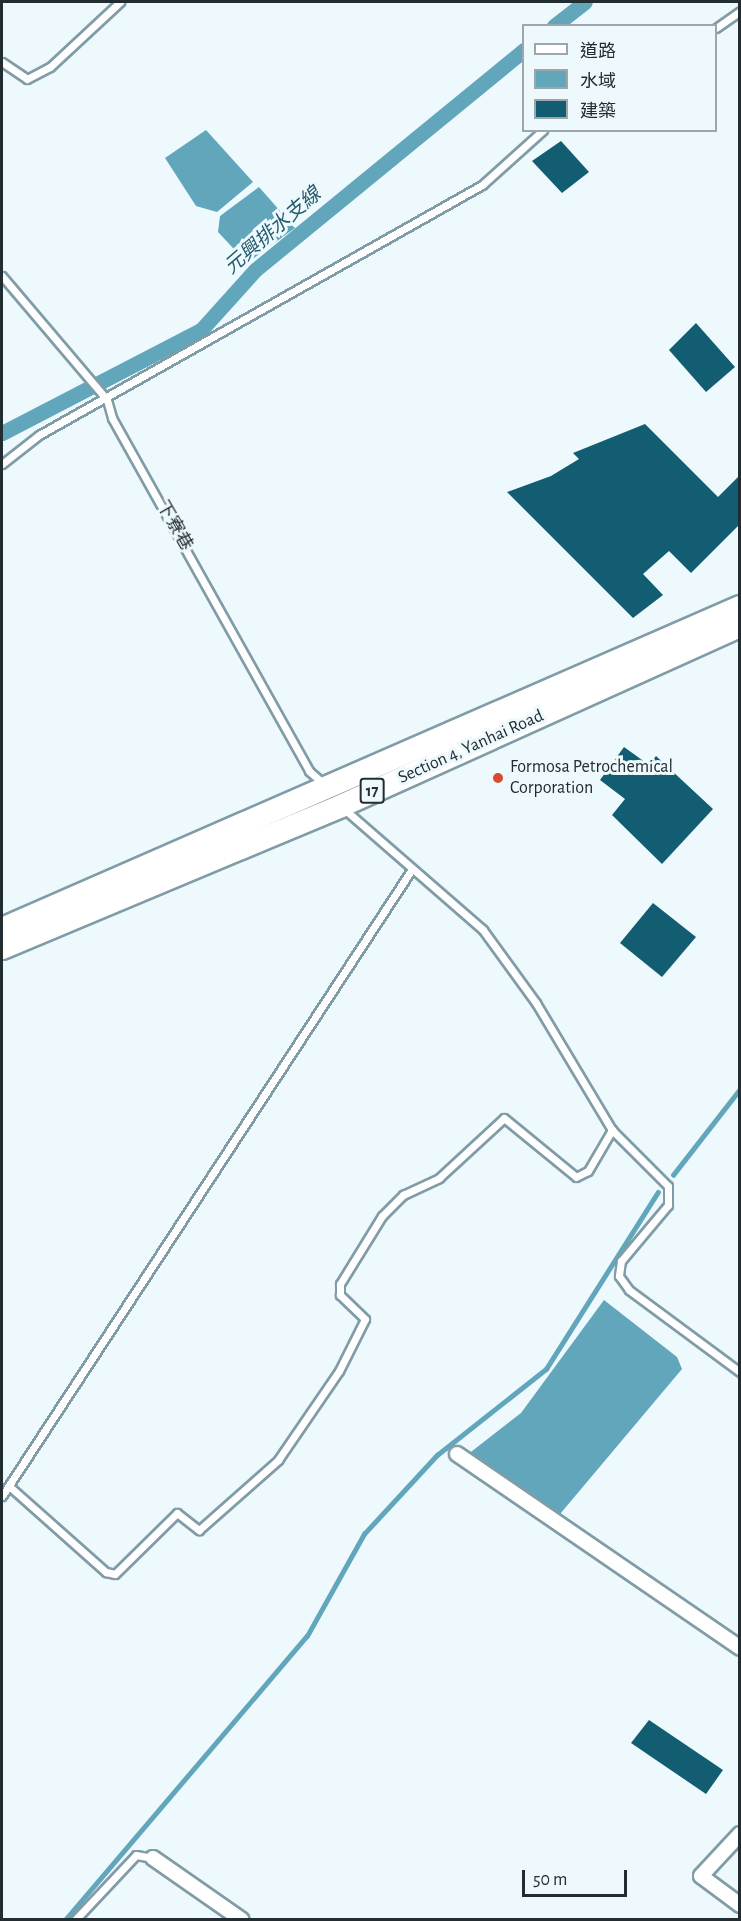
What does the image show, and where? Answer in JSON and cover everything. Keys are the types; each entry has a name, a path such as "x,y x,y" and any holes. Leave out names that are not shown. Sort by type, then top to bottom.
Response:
{"main road":[{"name":"Section 4, Yanhai Road","path":"2,948 335,797 740,607"},
{"name":"Section 4, Yanhai Road","path":"2,929 335,797 740,626"}],"street":[{"path":"457,1454 740,1648"},
{"path":"740,1833 701,1876 740,1905"},
{"path":"153,1858 242,1920"}],"lane":[{"path":"2,62 27,80 50,67 120,2"},
{"path":"717,27 740,11"},
{"path":"2,464 39,435 107,400 482,184 541,132"},
{"name":"下寮巷","path":"2,276 107,400 112,418 309,771 412,869 483,930 536,1003 612,1130 671,1196 621,1261 619,1276 629,1290 740,1372"},
{"path":"2,1496 412,869"},
{"path":"9,1486 115,1574 165,1518 177,1513 199,1530 278,1460 339,1371 365,1319 340,1294 340,1284 382,1216 403,1195 439,1178 504,1118 576,1177 588,1171 612,1130"},
{"path":"75,1920 136,1855 153,1858"}],"water":[{"path":"206,130 253,182 217,212 196,206 165,158"},
{"path":"259,187 295,228 247,263 218,232 220,216"},
{"path":"604,1300 677,1357 682,1369 555,1520 467,1455 521,1413"}],"building":[{"path":"561,141 589,172 562,193 532,161"},
{"path":"696,323 735,367 706,392 669,350"},
{"path":"645,424 718,497 740,475 740,524 691,573 669,551 643,574 663,595 633,618 507,492 551,476 579,459 573,453"},
{"path":"624,747 649,765 656,756 713,809 662,864 612,815 625,799 600,780"},
{"path":"653,903 696,937 662,977 620,943"},
{"path":"649,1720 723,1770 706,1794 631,1743"}],"waterway":[{"name":"元興排水支線","path":"557,24 585,2"},
{"name":"元興排水支線","path":"2,433 201,330 255,270 522,52"},
{"path":"673,1175 740,1089"},
{"path":"65,1920 307,1636 364,1534 437,1455 546,1369 658,1192"}],"place":[{"name":"Formosa Petrochemical Corporation","path":"498,778"}]}
